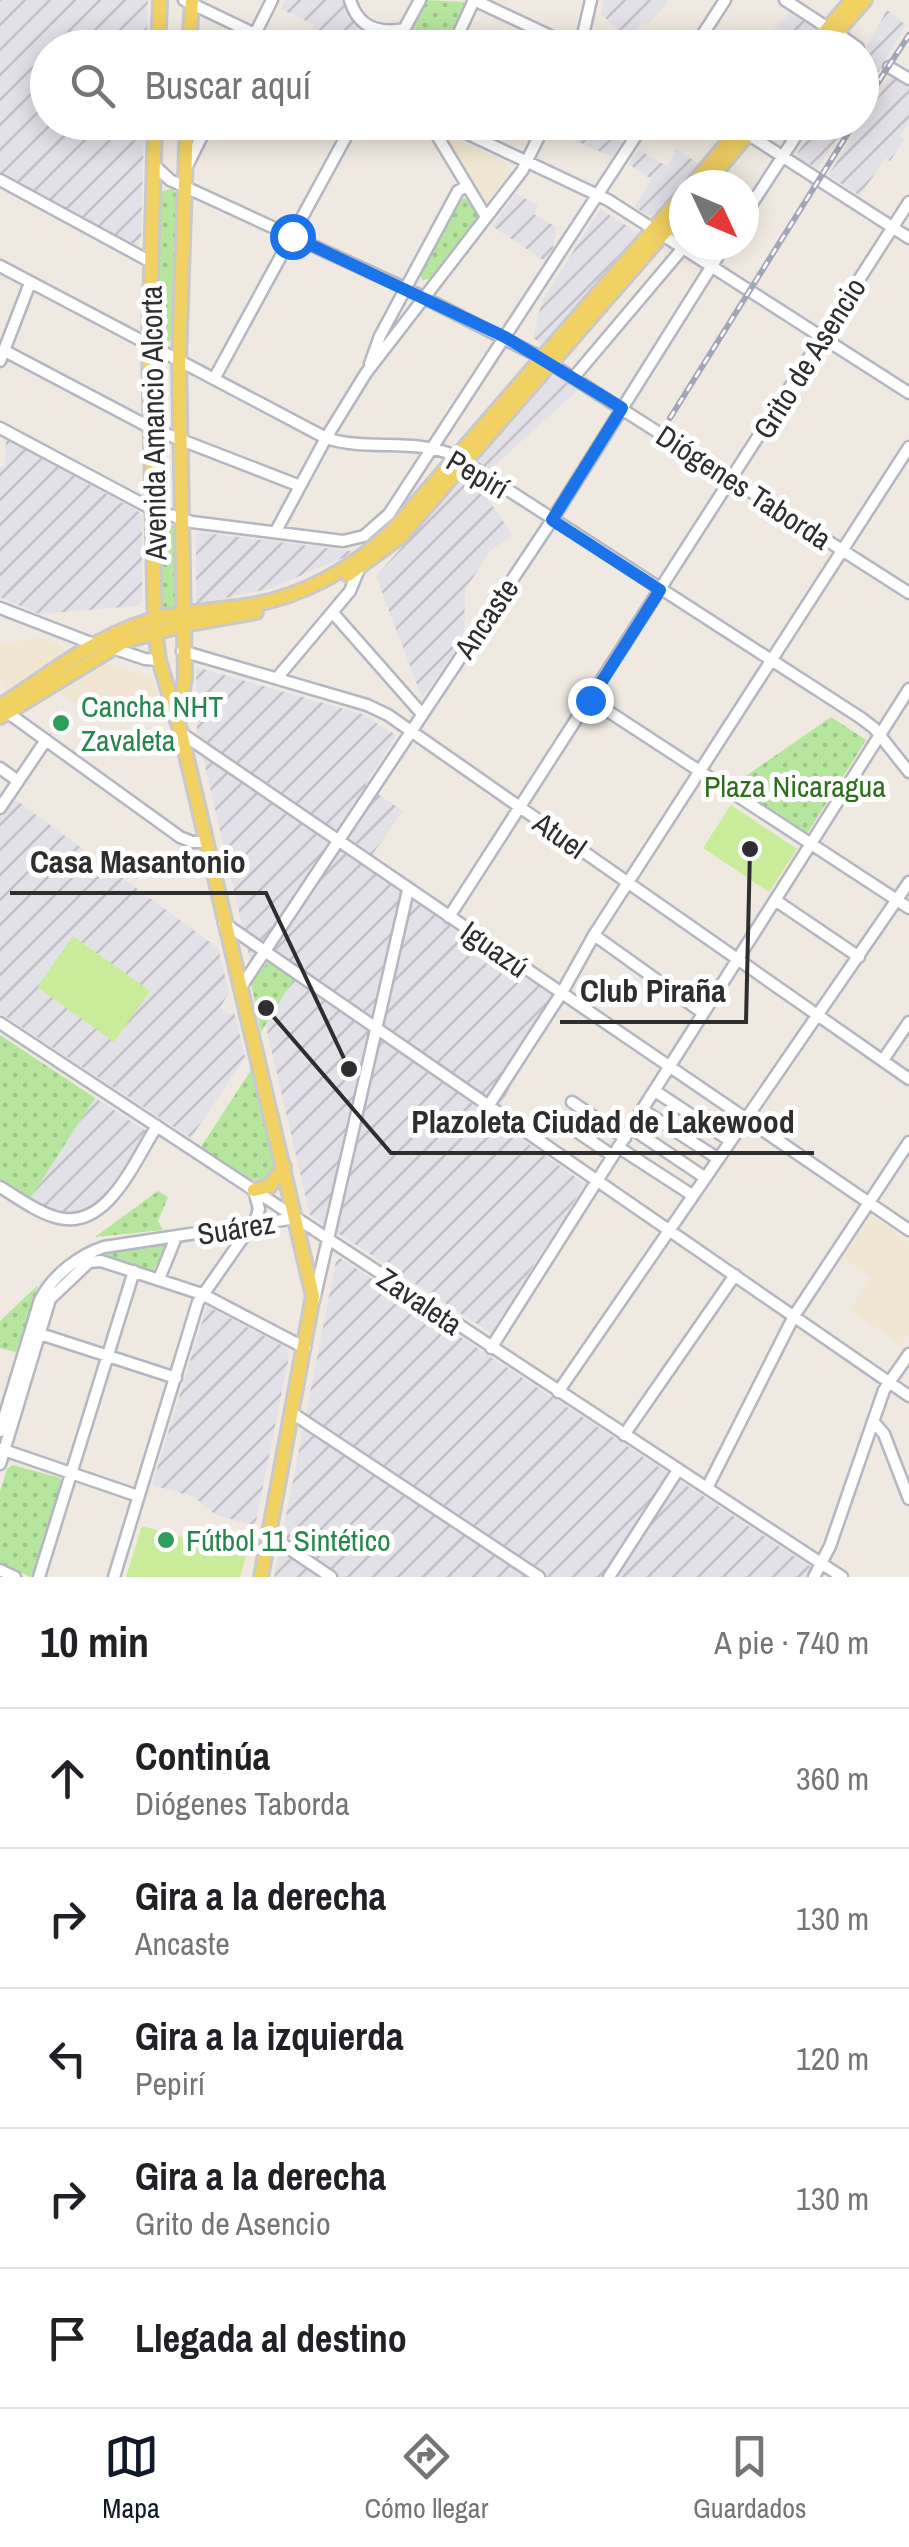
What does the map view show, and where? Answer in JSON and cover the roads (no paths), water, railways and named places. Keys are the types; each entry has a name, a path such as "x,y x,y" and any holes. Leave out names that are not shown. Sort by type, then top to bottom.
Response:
{"main road":[{"path":"159,30 160,0"},
{"path":"832,30 852,0"},
{"path":"832,30 865,0"},
{"path":"189,1 189,30"},
{"name":"Avenida Amancio Alcorta","path":"154,140 149,346 155,626 160,660 312,1286 313,1306 261,1577"},
{"name":"Avenida Amancio Alcorta","path":"179,727 184,678 180,361 186,140"},
{"path":"705,170 730,140"},
{"path":"714,170 733,140"},
{"path":"659,232 669,217"},
{"path":"2,710 124,630 286,604 356,566 461,460 669,223"},
{"path":"160,660 182,651"},
{"path":"254,1190 270,1186 284,1166"}],"street":[{"path":"257,30 272,0"},
{"path":"350,0 354,13 376,30"},
{"path":"396,30 404,29 420,0"},
{"path":"460,30 474,0 539,30"},
{"path":"583,30 592,0"},
{"path":"706,30 725,0"},
{"path":"785,0 832,30"},
{"path":"189,1 247,30"},
{"path":"889,67 909,79"},
{"path":"185,169 200,140"},
{"path":"214,378 344,140"},
{"path":"439,140 486,218"},
{"path":"480,140 597,196 669,239"},
{"path":"276,531 366,373 527,163 538,140"},
{"path":"0,428 154,510 181,520 352,541 372,531 389,514 633,140"},
{"path":"759,140 909,238"},
{"path":"759,192 793,140"},
{"name":"Diógenes Taborda","path":"153,164 165,177 407,289 546,360 909,593"},
{"path":"0,180 151,262"},
{"path":"366,373 380,336 458,190 466,186"},
{"name":"Grito de Asencio","path":"450,918 909,202"},
{"path":"574,377 673,260"},
{"path":"699,260 909,393"},
{"name":"Ancaste","path":"241,987 552,520 715,260"},
{"name":"Pepirí","path":"0,266 326,438 350,444 432,449 461,460 861,718 909,772"},
{"path":"30,283 2,356 152,429 300,486"},
{"path":"489,1105 909,447"},
{"path":"277,678 350,591 356,566"},
{"path":"0,608 103,646 160,660"},
{"path":"333,613 422,714"},
{"name":"Atuel","path":"182,651 367,705 520,806 909,1079"},
{"path":"491,1348 909,689"},
{"path":"590,700 909,908"},
{"path":"2,710 180,837 206,842"},
{"name":"Iguazú","path":"179,727 408,890 909,1230"},
{"path":"0,808 46,740"},
{"path":"0,768 18,780"},
{"path":"558,1392 909,882"},
{"path":"313,1306 408,890"},
{"path":"775,900 859,958"},
{"path":"224,923 909,1396"},
{"path":"594,936 703,1014"},
{"path":"882,1060 909,1022"},
{"name":"Zavaleta","path":"0,1023 842,1577"},
{"path":"655,1091 729,1140"},
{"path":"572,1102 692,1196"},
{"path":"643,1110 717,1158"},
{"path":"560,1120 704,1177"},
{"path":"0,1187 52,1216 67,1220 85,1217 106,1204 157,1126"},
{"path":"707,1488 794,1316 909,1142"},
{"path":"114,1577 202,1294 250,1228 258,1209 254,1190"},
{"name":"Suárez","path":"35,1332 44,1291 81,1257 104,1246 250,1228 296,1218"},
{"path":"159,1279 176,1237"},
{"path":"0,1431 53,1293 89,1262 101,1261 202,1294 304,1348"},
{"path":"39,1577 134,1272"},
{"path":"624,1435 734,1275"},
{"path":"35,1332 176,1378"},
{"path":"0,1464 35,1332"},
{"path":"814,1577 889,1382 909,1354"},
{"path":"292,1413 539,1577"},
{"path":"873,1421 884,1434 909,1499"},
{"path":"2,1449 138,1496"},
{"path":"609,1577 678,1470"},
{"path":"269,1535 331,1577"},
{"path":"0,1570 15,1577"}],"railway":[{"path":"879,81 909,35"},
{"path":"670,418 844,140"}],"place":[{"name":"Cancha NHT Zavaleta","path":"61,723"},
{"name":"Club Piraña","path":"750,849"},
{"name":"Plazoleta Ciudad de Lakewood","path":"266,1008"},
{"name":"Casa Masantonio","path":"349,1069"},
{"name":"Fútbol 11 Sintético","path":"166,1540"}],"park label":[{"name":"Plaza Nicaragua","path":"795,786"}]}
